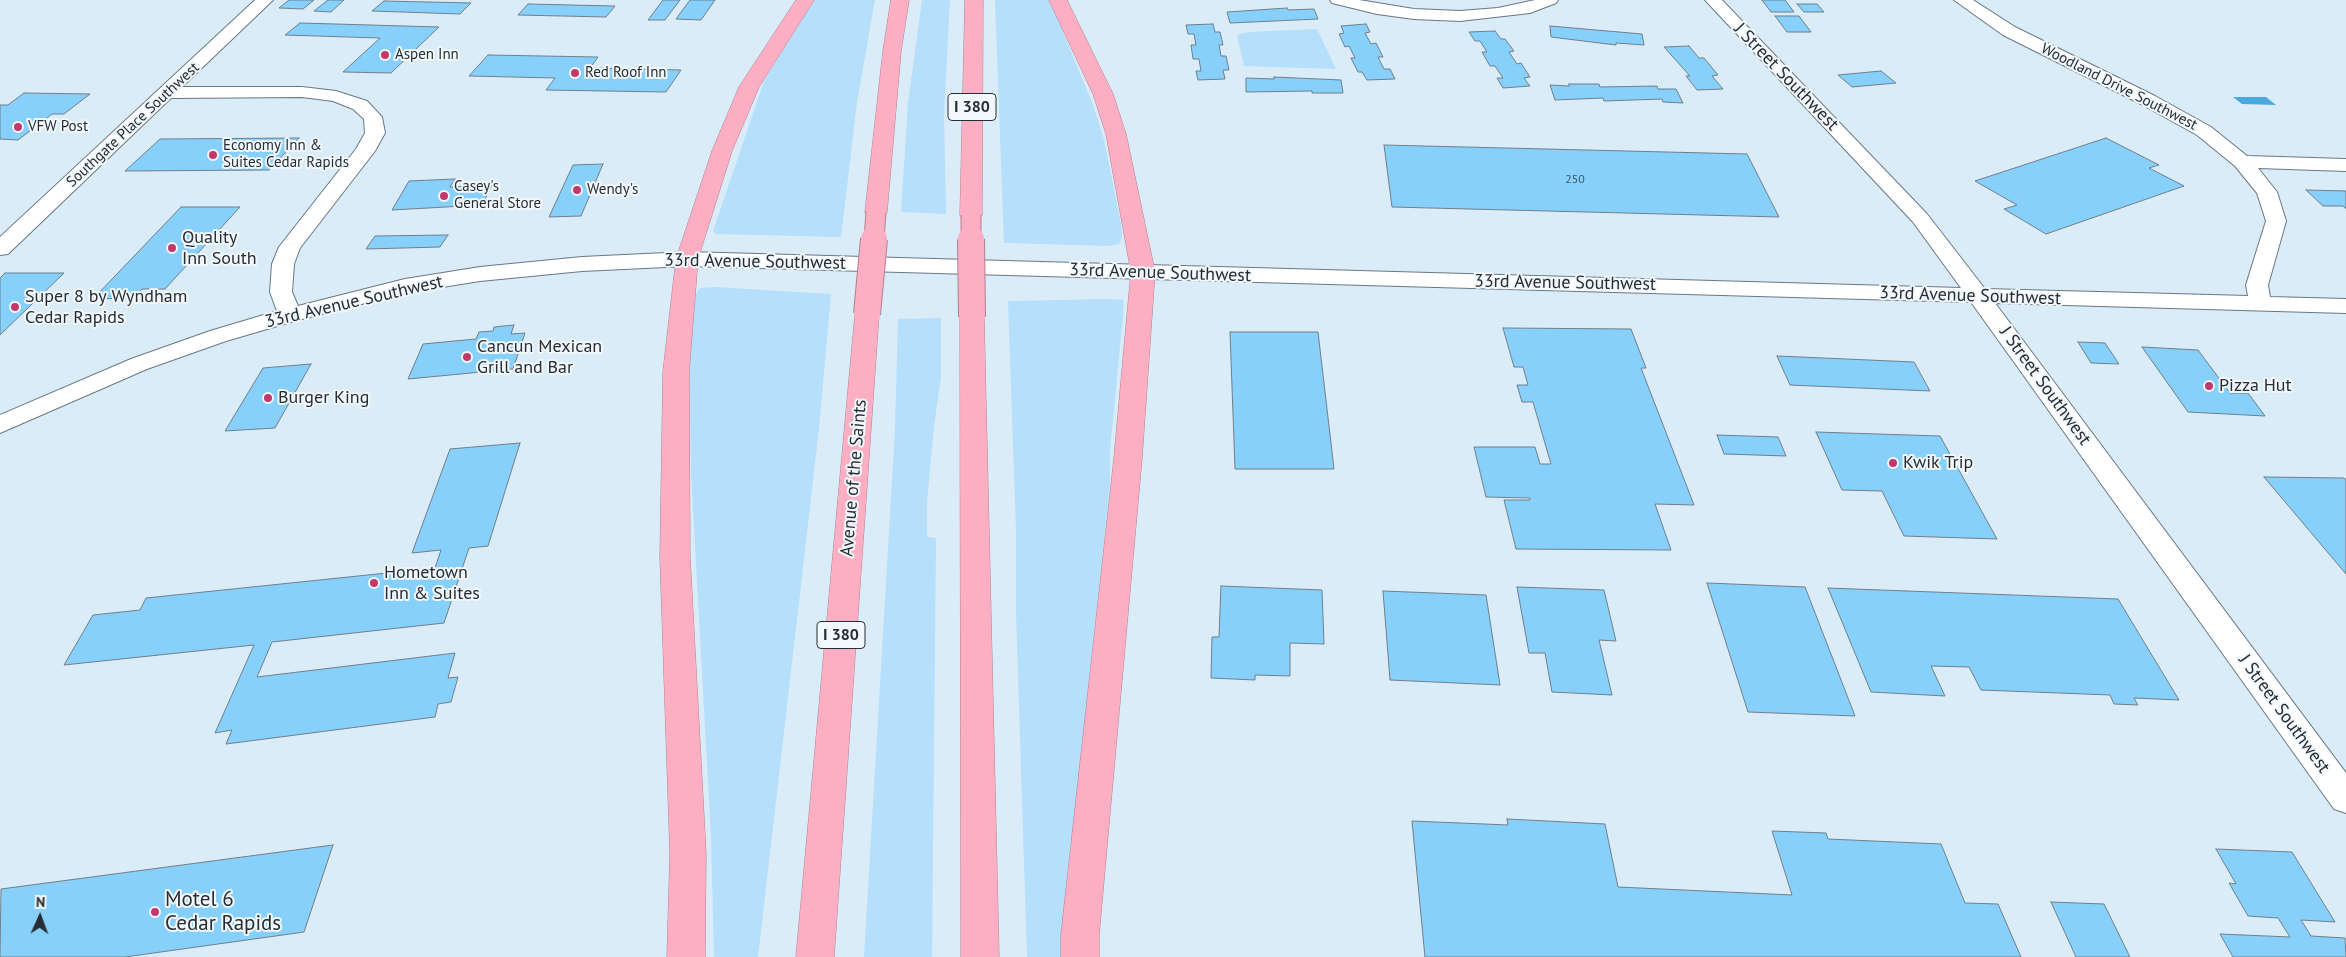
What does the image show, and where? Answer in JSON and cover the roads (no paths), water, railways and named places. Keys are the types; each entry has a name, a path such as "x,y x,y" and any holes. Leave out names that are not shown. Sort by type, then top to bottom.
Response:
{"highway":[{"path":"686,957 688,854 675,557 676,372 687,259 722,151 749,87 787,25 805,0"},
{"name":"Avenue of the Saints","path":"815,957 876,212 892,51 900,0"},
{"name":"I 380","path":"974,0 971,215 980,957"},
{"path":"1058,0 1103,94 1116,134 1143,272 1128,458 1080,935 1080,957"}],"street":[{"name":"Southgate Place Southwest","path":"0,249 265,0"},
{"path":"1338,0 1377,9 1414,14 1460,16 1530,8 1550,0"},
{"name":"J Street Southwest","path":"1713,0 1915,212 2346,799"},
{"name":"Woodland Drive Southwest","path":"1962,0 2009,32 2148,100 2204,131 2242,162 2267,192 2276,221 2257,285 2260,303"},
{"path":"166,93 302,92 336,96 360,105 373,117 375,133 365,151 290,247 283,264 281,292 290,315"},
{"path":"2242,162 2346,165"},
{"name":"33rd Avenue Southwest","path":"0,425 139,364 218,336 290,315 405,286 480,274 582,264 687,259 1695,286 1979,297 2346,306"}],"water":[{"path":"2233,97 2266,97 2276,105 2242,104"}],"place":[{"name":"Aspen Inn","path":"385,55"},
{"name":"Red Roof Inn","path":"575,73"},
{"name":"VFW Post","path":"18,127"},
{"name":"Economy Inn & Suites Cedar Rapids","path":"213,155"},
{"name":"Wendy's","path":"577,190"},
{"name":"Casey's General Store","path":"444,196"},
{"name":"Quality Inn South","path":"172,248"},
{"name":"Super 8 by Wyndham Cedar Rapids","path":"15,307"},
{"name":"Cancun Mexican Grill and Bar","path":"467,357"},
{"name":"Pizza Hut","path":"2209,386"},
{"name":"Burger King","path":"268,398"},
{"name":"Kwik Trip","path":"1893,463"},
{"name":"Hometown Inn & Suites","path":"374,583"},
{"name":"Motel 6 Cedar Rapids","path":"155,912"}]}
